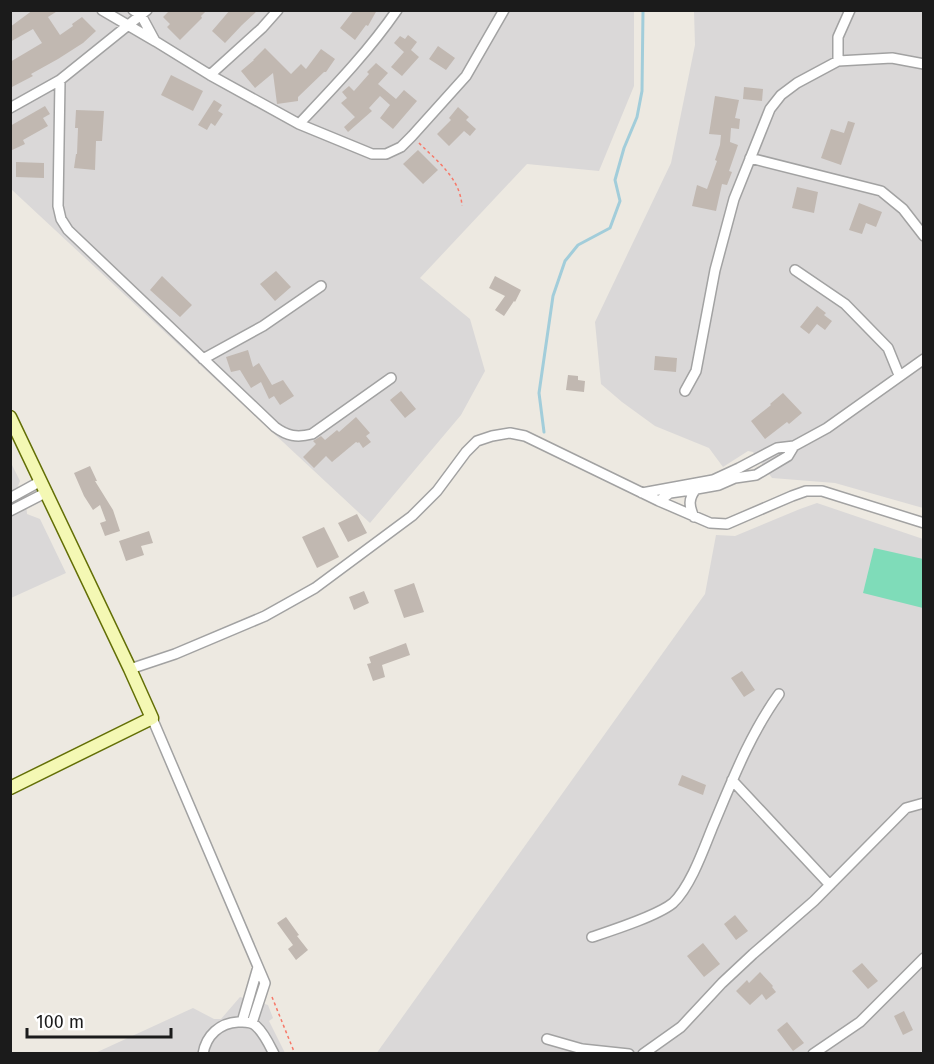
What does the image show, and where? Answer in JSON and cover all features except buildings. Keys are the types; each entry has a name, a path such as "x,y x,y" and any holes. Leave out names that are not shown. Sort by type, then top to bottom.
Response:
{"street":[{"path":"102,10 210,75 299,124 372,154 386,154 400,147 412,136 466,76 504,10"},
{"path":"210,75 262,28 278,10"},
{"path":"299,124 381,33 397,10"},
{"path":"838,61 838,37 850,10"},
{"path":"10,108 60,80 128,26 140,12 155,40"},
{"path":"685,391 696,371 715,270 735,200 770,109 781,95 797,83 838,61 892,58 924,64"},
{"path":"60,80 58,206 61,219 68,230 275,427 292,437 312,434 392,378"},
{"path":"750,158 881,191 903,208 924,236"},
{"path":"795,270 845,304 888,348 899,375"},
{"path":"203,359 262,327 321,286"},
{"path":"642,493 713,480 777,448 794,446 827,428 924,359"},
{"path":"10,417 130,669 265,983 247,1023"},
{"path":"130,669 175,654 265,616 315,588 412,516 437,491 466,452 477,441 492,436 510,433 525,436 710,524 727,524 807,491 822,491 924,523"},
{"path":"659,501 670,493 719,485 735,478 756,475 788,456 794,446"},
{"path":"10,498 44,486"},
{"path":"10,511 44,486"},
{"path":"694,517 689,503 696,489"},
{"path":"592,937 657,912 672,903 687,884 732,780 764,715 779,694"},
{"path":"10,788 152,718"},
{"path":"732,780 830,885"},
{"path":"643,1053 681,1027 737,969 814,901 906,808 924,803"},
{"path":"813,1053 860,1022 924,958"},
{"path":"247,1023 258,967"},
{"path":"203,1053 208,1038 214,1031 228,1023 255,1024 274,1053"},
{"path":"547,1039 582,1049 629,1053"}],"path":[{"path":"412,136 450,173 461,195 462,206"},
{"path":"265,983 295,1053"}],"shaded area":[{"path":"10,11 634,11 634,86 599,171 527,164 420,278 470,319 485,371 461,415 370,523 11,189"},
{"path":"694,11 923,11 923,508 835,483 772,478 753,452 748,451 723,467 709,448 655,426 601,384 595,322 671,163 695,45"},
{"path":"10,461 20,481 18,486 26,503 27,514 40,519 66,573 11,598"},
{"path":"817,503 923,539 923,1053 376,1054 705,594 716,535 735,536"},
{"path":"240,997 268,1005 273,1018 269,1021 285,1053 93,1054 193,1008 214,1019 221,1019"}],"green space":[{"path":"874,548 923,559 923,608 863,593"}],"waterway":[{"path":"544,432 539,393 553,296 565,261 578,245 610,228 620,201 615,180 624,148 637,117 642,91 643,10"}]}
